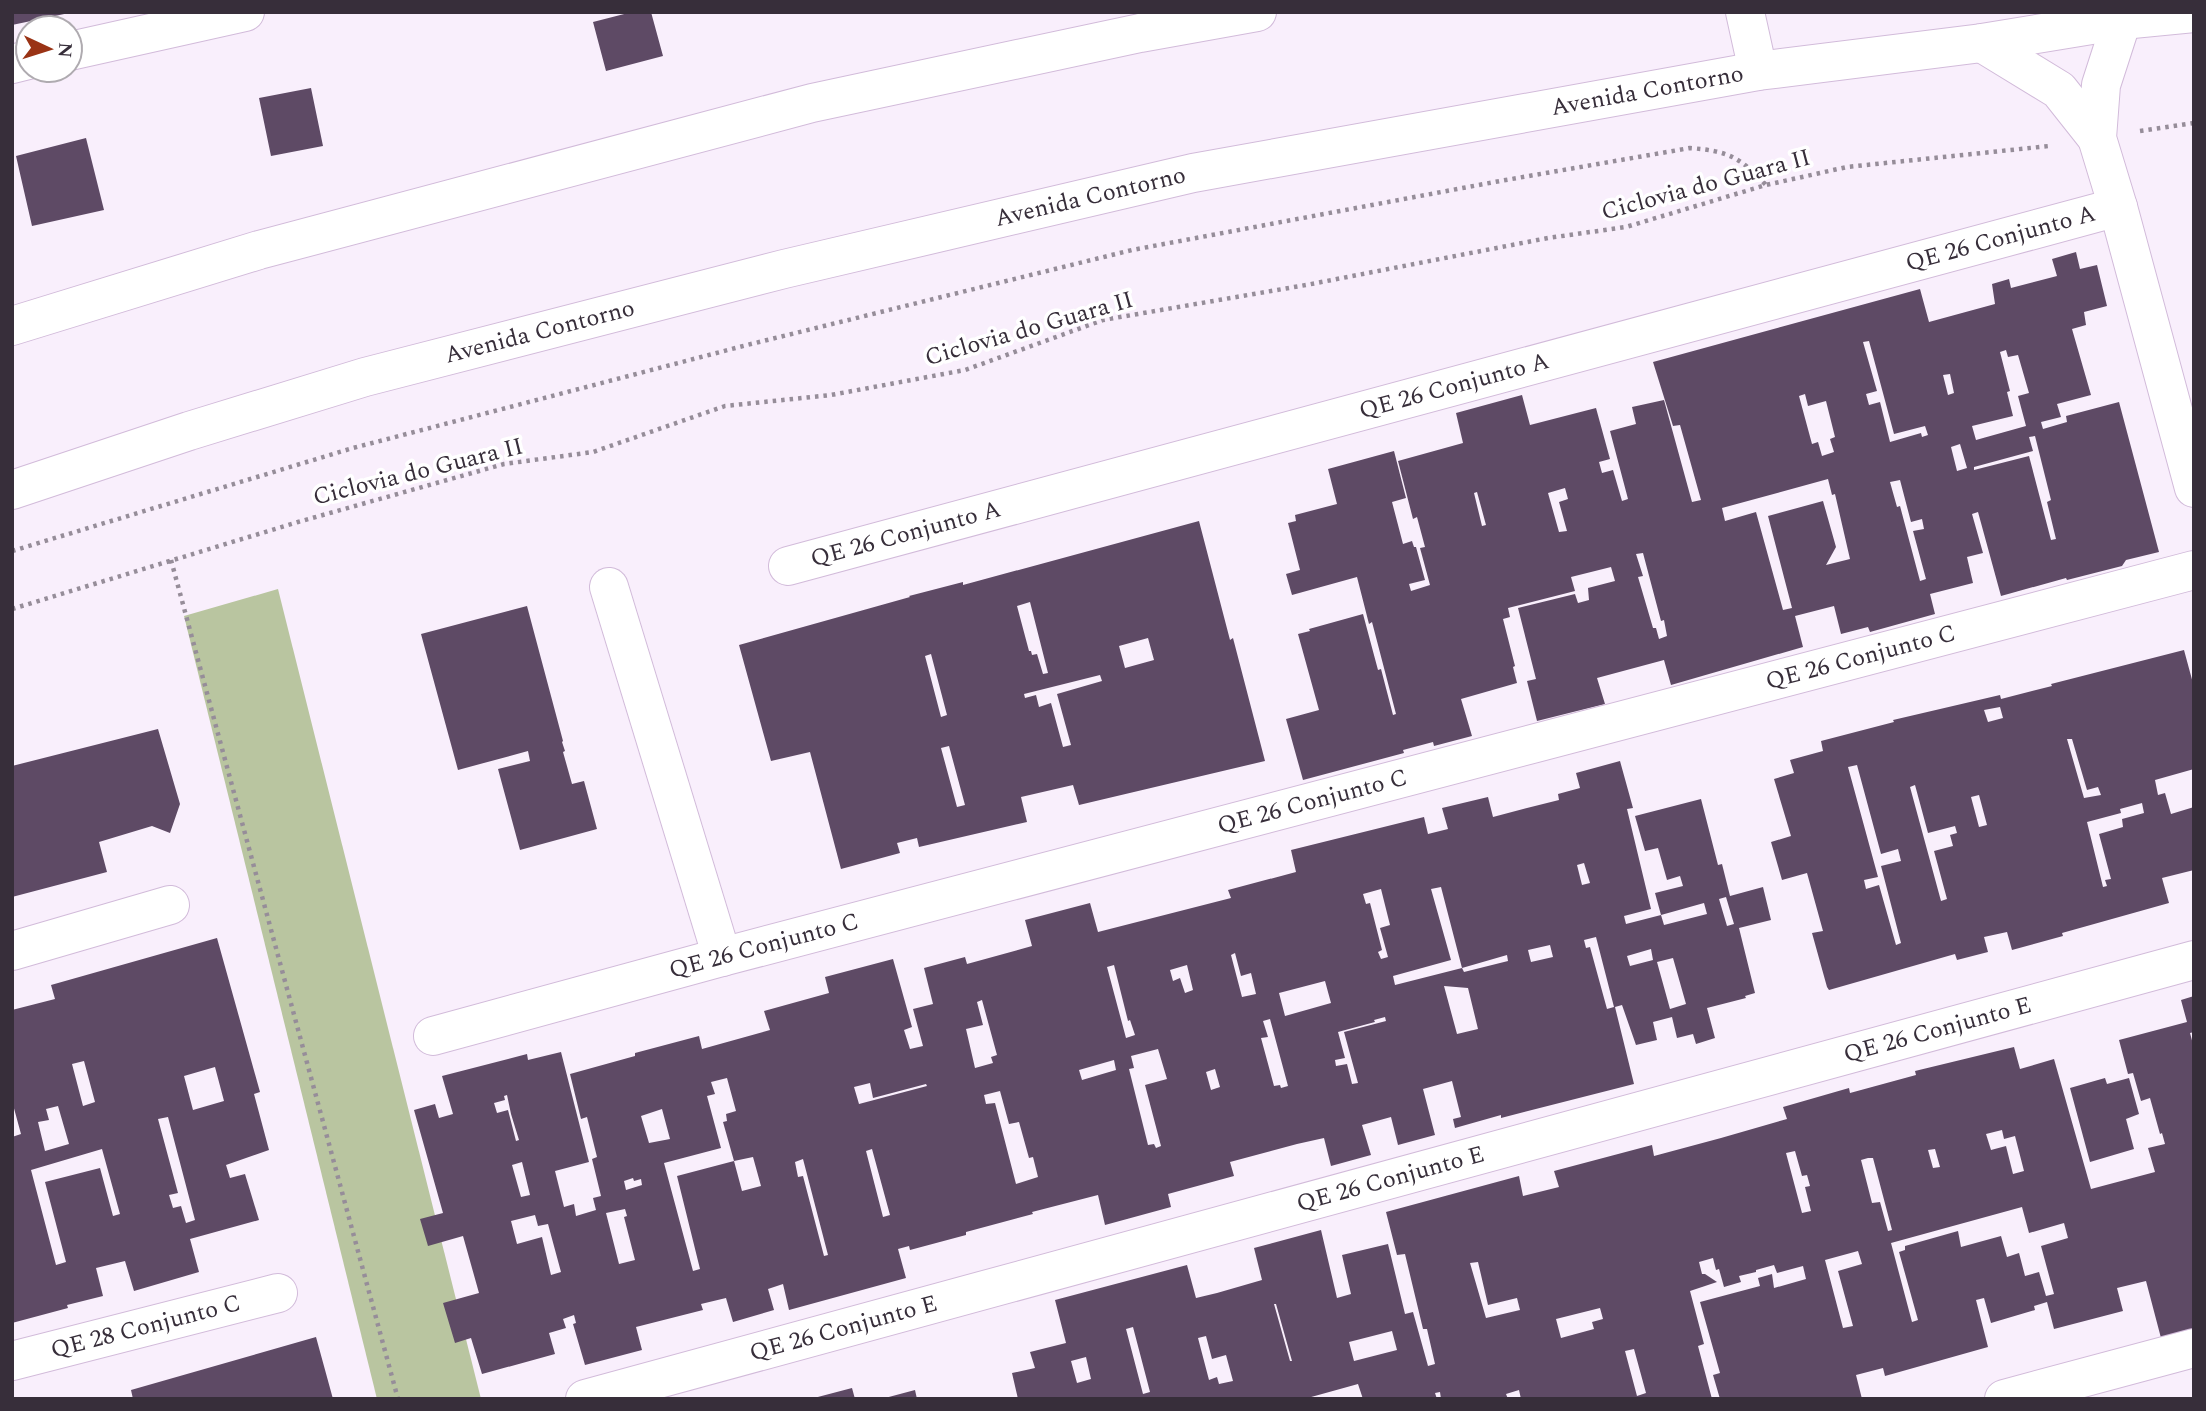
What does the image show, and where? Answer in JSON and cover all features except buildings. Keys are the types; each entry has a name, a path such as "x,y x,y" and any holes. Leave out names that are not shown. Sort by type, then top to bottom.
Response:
{"street":[{"path":"84,48 245,12"},
{"path":"12,326 259,250 812,103 1140,33 1257,12"},
{"path":"1745,12 1758,71"},
{"name":"Avenida Contorno","path":"12,490 189,431 365,377 797,266 1194,173 1758,71 1982,43 2122,20 2194,13"},
{"path":"2122,20 2101,85 2097,138 2118,207 2180,382 2194,488"},
{"path":"1982,43 2059,90 2097,138"},
{"name":"QE 26 Conjunto A","path":"788,566 2118,207"},
{"name":"QE 26 Conjunto C","path":"433,1036 722,957 2194,570"},
{"path":"609,587 722,957"},
{"path":"12,951 170,905"},
{"name":"QE 26 Conjunto E","path":"585,1399 2194,960"},
{"name":"QE 28 Conjunto C","path":"12,1361 278,1293"},
{"path":"2004,1399 2194,1348"}],"path":[{"name":"Ciclovia do Guara II","path":"12,609 298,522 504,464 593,452 725,406 831,395 965,370 1103,320 1306,285 1548,238 1626,228 1766,185 1847,167 2028,149 2194,124"},
{"path":"12,551 353,448 747,345 1132,250 1690,148 1713,150 1734,156 1748,165 1766,185"},
{"path":"171,561 398,1399"}],"green space":[{"path":"278,589 481,1399 377,1399 184,616"}]}
